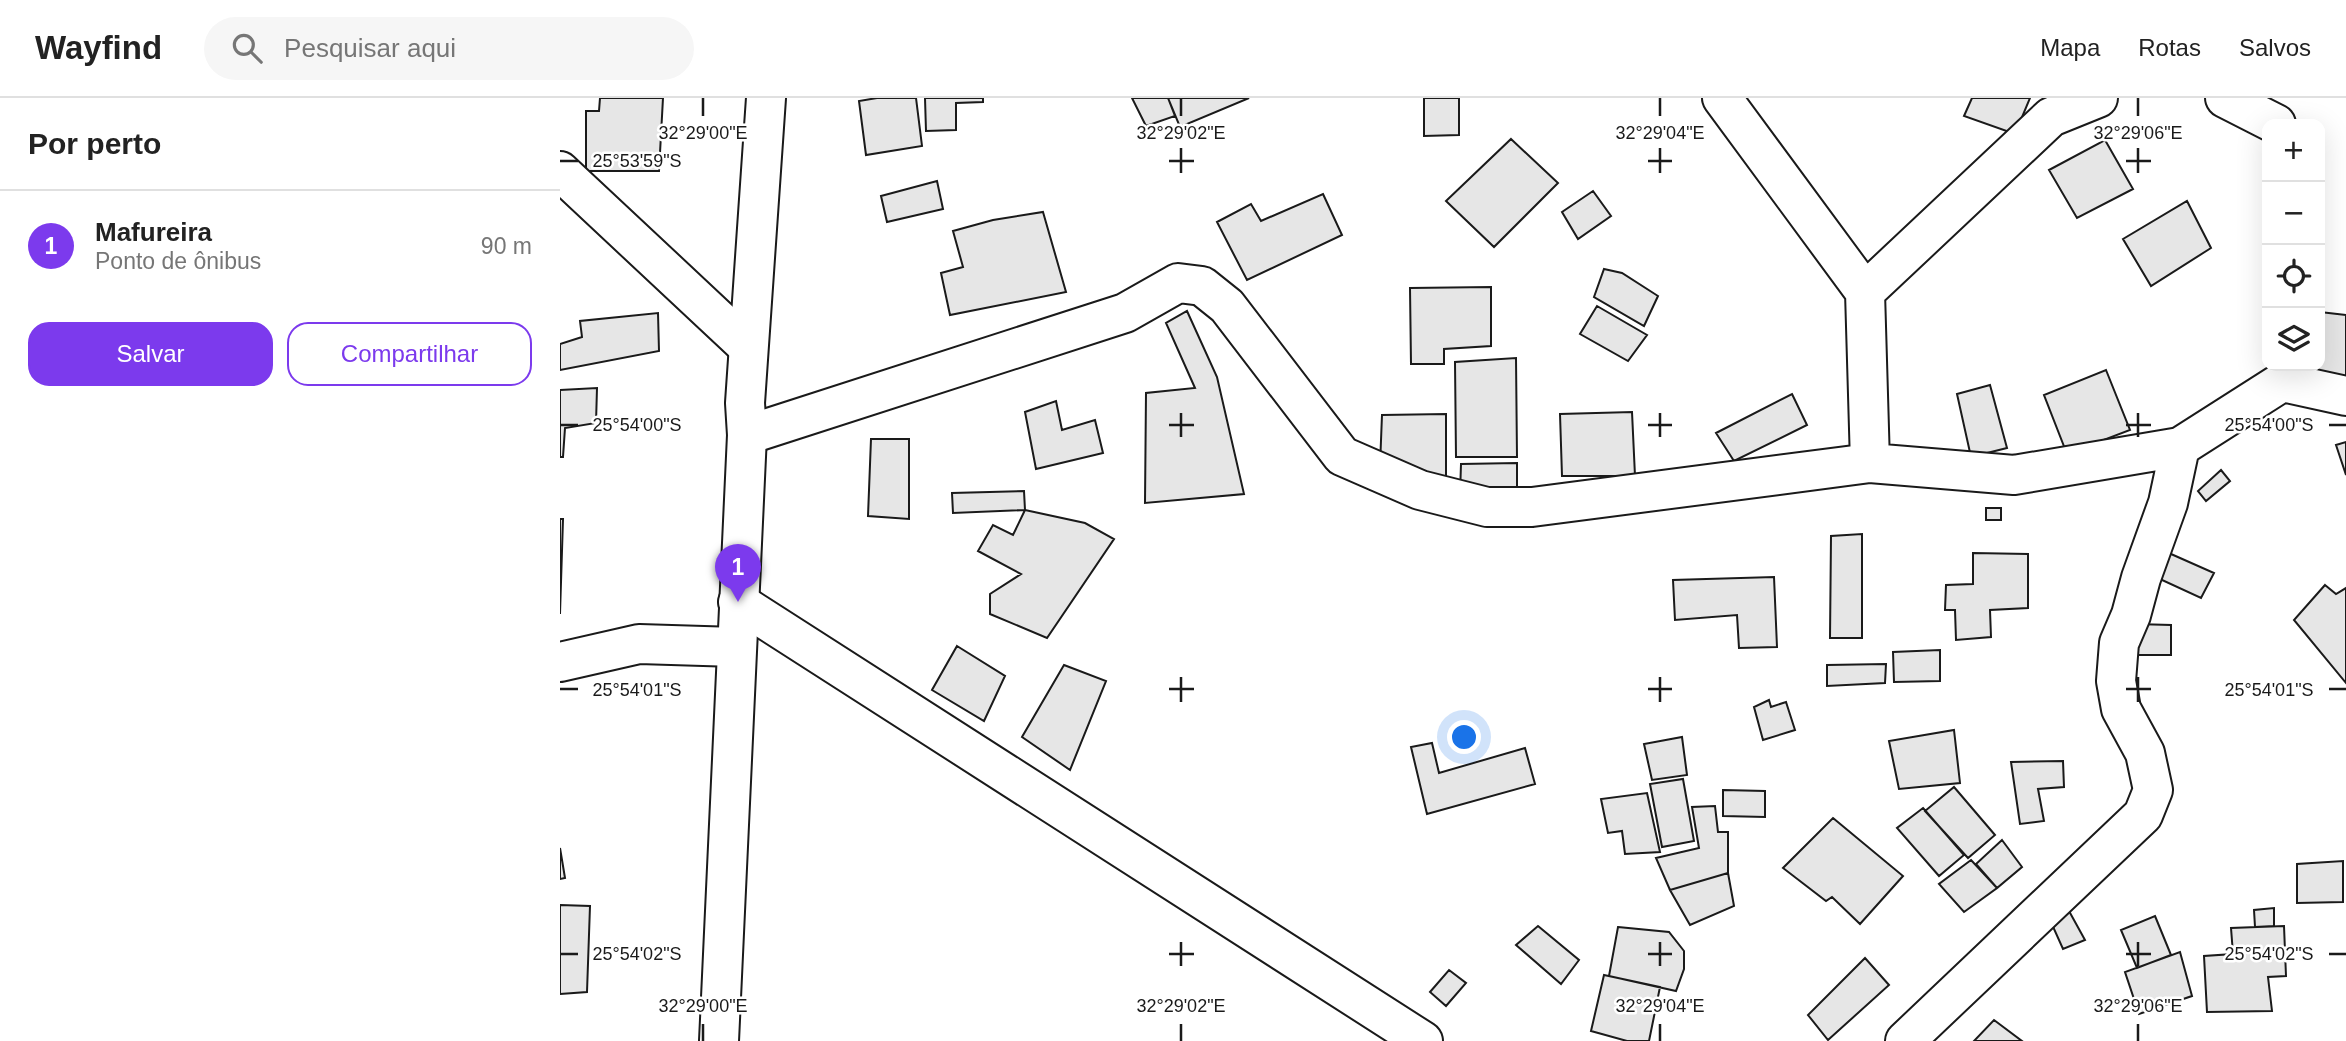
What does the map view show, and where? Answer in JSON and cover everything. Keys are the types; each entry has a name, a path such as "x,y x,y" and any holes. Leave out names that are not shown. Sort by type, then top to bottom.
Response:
{"street":[{"path":"719,1041 747,435 745,403 766,98"},
{"path":"1722,98 1865,292 1870,463"},
{"path":"1865,292 2051,117 2098,98"},
{"path":"2225,98 2266,119"},
{"path":"560,171 748,347"},
{"path":"747,435 1125,313 1178,283 1202,286 1227,306 1342,456 1420,490 1487,507 1532,507 1870,463 2014,474 2180,447 2280,374 2346,396"},
{"path":"1905,1041 2143,815 2150,803 2153,790 2145,754 2121,709 2116,681 2119,643 2168,503 2180,447"},
{"path":"738,602 1423,1041"},
{"path":"560,662 639,644 736,647"}],"building":[{"path":"600,98 663,98 659,171 586,171 586,111 599,111"},
{"path":"916,98 922,146 866,155 859,101"},
{"path":"925,98 983,98 983,102 956,103 956,130 926,131"},
{"path":"1132,98 1168,98 1175,116 1146,126"},
{"path":"1168,98 1249,98 1180,127"},
{"path":"1424,98 1459,98 1459,135 1424,136"},
{"path":"1972,98 2030,98 2015,134 1964,116"},
{"path":"1511,139 1558,183 1494,247 1446,201"},
{"path":"2105,140 2133,189 2077,218 2049,170"},
{"path":"937,181 943,209 887,222 881,196"},
{"path":"1593,191 1611,216 1578,239 1562,212"},
{"path":"1323,194 1342,235 1247,280 1217,222 1251,204 1261,221"},
{"path":"2187,201 2211,248 2151,286 2123,239"},
{"path":"1043,212 1066,292 950,315 941,273 963,267 953,231 993,220"},
{"path":"1604,269 1622,273 1658,296 1644,326 1594,297"},
{"path":"1491,287 1491,346 1444,349 1444,364 1411,364 1410,288"},
{"path":"1597,306 1647,335 1628,361 1580,334"},
{"path":"1187,311 1217,377 1244,494 1145,503 1146,393 1195,388 1166,323"},
{"path":"658,313 659,351 560,370 560,344 582,337 580,321"},
{"path":"2325,313 2346,315 2346,383 2311,371 2325,371"},
{"path":"1516,358 1517,457 1456,457 1455,362"},
{"path":"2106,370 2130,430 2067,454 2044,395"},
{"path":"1990,385 2007,448 1971,457 1957,394"},
{"path":"597,388 596,423 565,428 563,457 560,457 560,390"},
{"path":"1792,394 1807,425 1734,461 1716,433"},
{"path":"1056,401 1062,430 1095,420 1103,453 1036,469 1025,412"},
{"path":"1632,412 1635,476 1562,476 1560,414"},
{"path":"1446,414 1446,477 1380,466 1382,415"},
{"path":"871,439 909,439 909,519 868,516"},
{"path":"2346,442 2346,475 2336,445"},
{"path":"1517,463 1517,497 1460,495 1461,464"},
{"path":"2221,470 2230,481 2206,501 2198,491"},
{"path":"1024,491 1025,510 953,513 952,493"},
{"path":"1986,508 2001,508 2001,520 1986,520"},
{"path":"1025,510 1085,523 1114,539 1047,638 990,614 990,594 1021,574 978,551 993,525 1013,535"},
{"path":"560,519 563,519 560,614"},
{"path":"1862,534 1862,638 1830,638 1831,536"},
{"path":"2162,550 2214,573 2201,598 2149,574"},
{"path":"1973,553 2028,554 2028,608 1990,610 1991,637 1956,640 1955,610 1945,610 1946,585 1973,584"},
{"path":"1774,577 1777,647 1739,648 1737,615 1675,620 1673,580"},
{"path":"2325,585 2336,594 2346,588 2346,683 2294,620"},
{"path":"2135,624 2171,625 2171,655 2134,655"},
{"path":"957,646 1005,676 984,721 932,690"},
{"path":"1940,650 1940,681 1894,682 1893,652"},
{"path":"1886,664 1885,683 1827,686 1827,665"},
{"path":"1064,665 1106,681 1070,770 1022,737"},
{"path":"1769,700 1771,707 1786,702 1795,730 1763,740 1754,707"},
{"path":"1954,730 1960,783 1899,789 1889,741"},
{"path":"1682,737 1687,775 1652,780 1644,744"},
{"path":"1432,743 1439,773 1525,748 1535,784 1427,814 1411,747"},
{"path":"2063,761 2064,787 2038,789 2044,821 2020,824 2011,762"},
{"path":"1683,779 1694,841 1662,847 1650,784"},
{"path":"1954,787 1995,835 1968,858 1925,811"},
{"path":"1723,790 1765,791 1765,817 1723,816"},
{"path":"1647,793 1660,852 1625,854 1622,831 1608,833 1601,799"},
{"path":"1715,806 1718,832 1728,832 1728,873 1670,890 1656,858 1699,848 1692,807"},
{"path":"1923,808 1964,855 1939,876 1897,828"},
{"path":"1833,818 1903,876 1860,924 1832,897 1826,901 1783,868"},
{"path":"2002,840 2022,867 1997,888 1976,864"},
{"path":"560,848 565,878 560,879"},
{"path":"1971,860 1997,888 1964,912 1939,884"},
{"path":"2343,861 2343,902 2297,903 2297,864"},
{"path":"1728,873 1734,906 1690,925 1670,890"},
{"path":"560,905 590,906 587,992 560,994"},
{"path":"2274,908 2274,926 2255,927 2254,910"},
{"path":"2069,911 2085,940 2063,949 2050,920"},
{"path":"2155,916 2171,955 2137,968 2121,930"},
{"path":"1538,926 1579,960 1561,984 1516,945"},
{"path":"2284,926 2286,976 2268,977 2272,1011 2207,1012 2204,956 2233,954 2231,928"},
{"path":"1618,927 1669,932 1684,951 1684,969 1676,991 1609,976"},
{"path":"2180,952 2192,996 2139,1014 2125,972"},
{"path":"1865,958 1889,985 1828,1040 1808,1015"},
{"path":"1449,970 1466,983 1446,1006 1430,992"},
{"path":"1604,975 1660,987 1649,1041 1627,1041 1591,1031"},
{"path":"1994,1020 2022,1041 1974,1041"}],"place":[{"name":"Mafureira","path":"738,602"}]}
